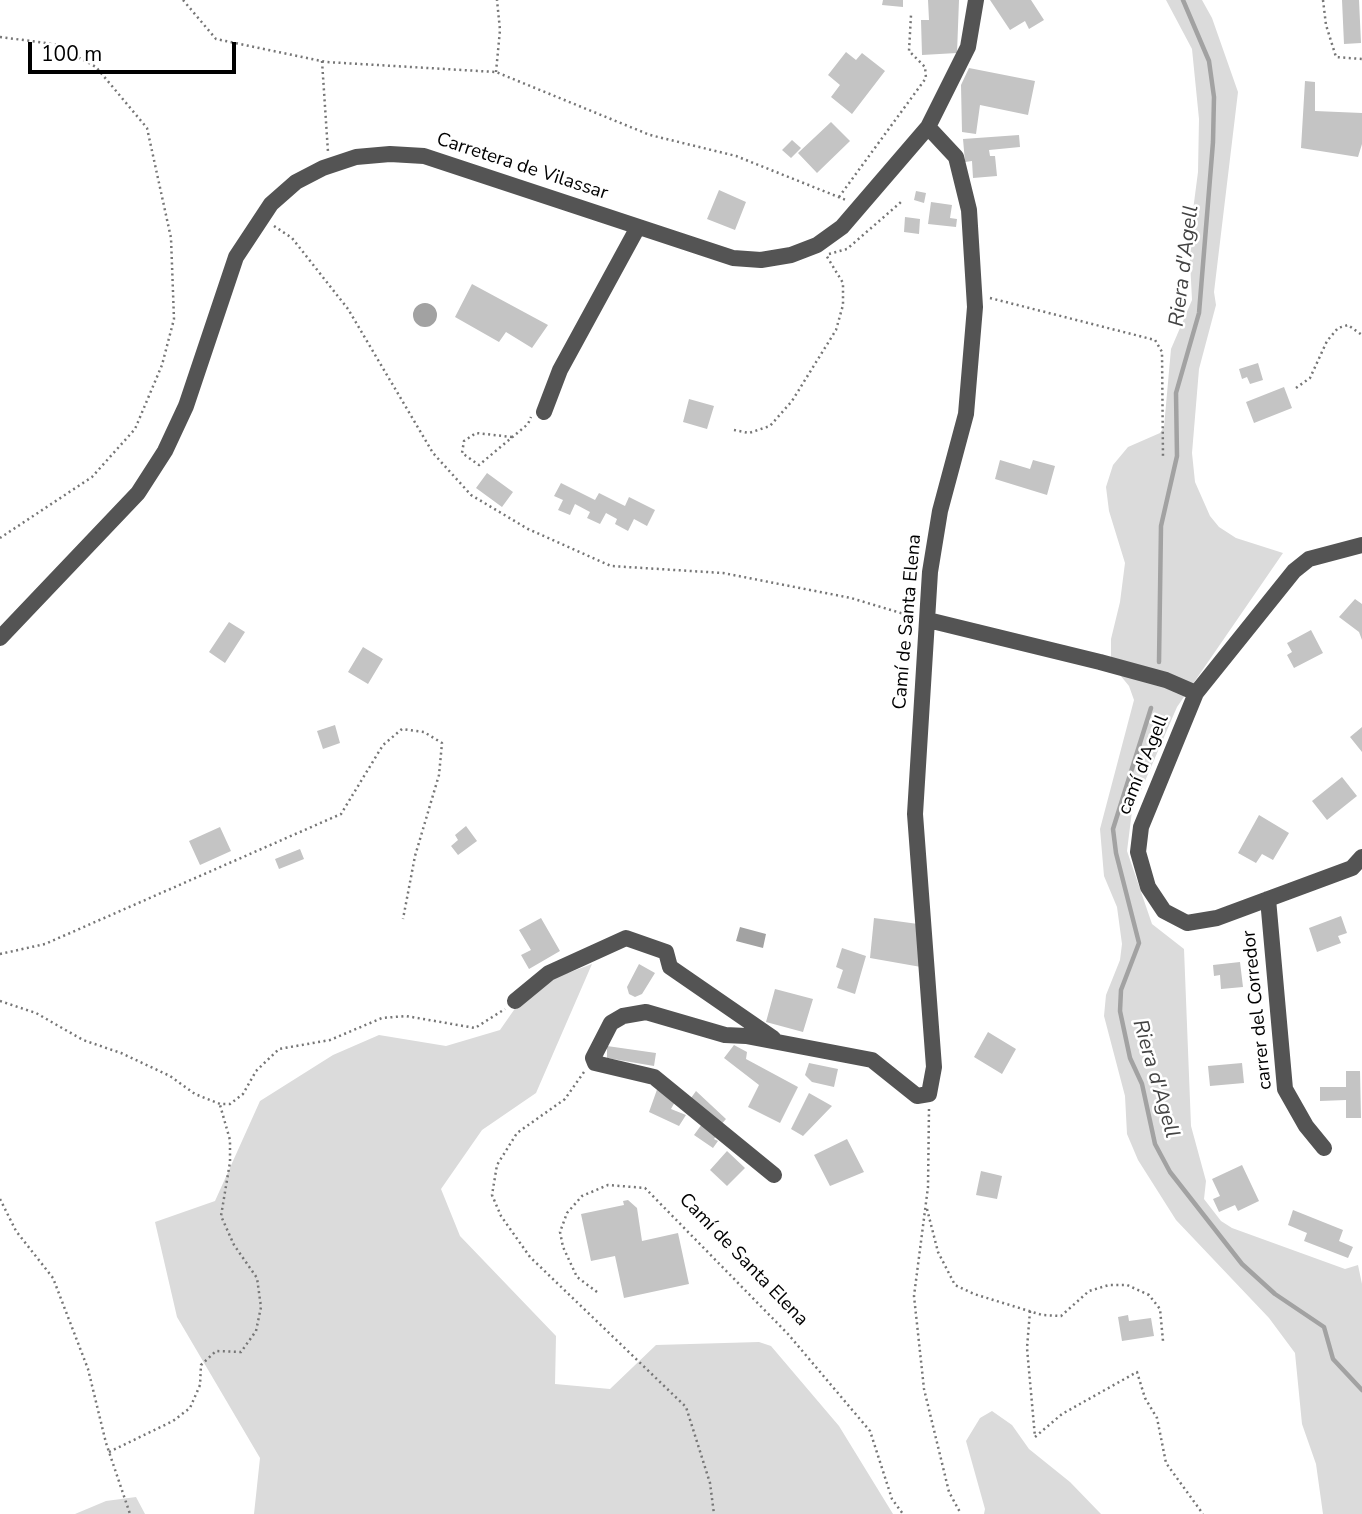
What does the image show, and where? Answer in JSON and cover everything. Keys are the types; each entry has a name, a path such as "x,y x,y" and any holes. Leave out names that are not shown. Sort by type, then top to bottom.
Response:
{"street":[{"name":"Carretera de Vilassar","path":"0,638 138,493 165,451 186,405 236,257 260,218 296,183 330,166 379,155 424,156 733,258 761,260 791,255 817,244 842,227 929,127 968,47 976,0"},
{"name":"Camí de Santa Elena","path":"929,127 956,157 969,210 974,293 966,414 940,511 930,572 915,814 934,1067 929,1094"},
{"path":"544,412 560,370 638,227"},
{"name":"camí d'Agell","path":"1362,545 1309,559 1294,571 1196,693 1141,827 1138,852 1148,887 1164,911 1187,923 1217,918 1352,868 1362,857"},
{"path":"928,621 1100,662 1166,680 1196,693"},
{"name":"carrer del Corredor","path":"1268,899 1285,1089 1300,1116 1324,1148"},
{"path":"515,1001 549,973 626,938 666,952 670,967 781,1043"},
{"path":"774,1175 654,1077 595,1063 593,1058 611,1023 623,1016 646,1012 725,1035 872,1060 917,1096 929,1094"}],"path":[{"path":"183,0 216,39 322,61 496,72 650,135 736,156 862,207"},
{"path":"496,72 500,30 497,0"},
{"path":"1323,0 1326,25 1336,57 1362,59"},
{"path":"839,198 926,78 925,68 909,51 911,15"},
{"path":"0,37 54,44 96,67 147,128 172,238 174,319 162,365 135,429 92,477 0,538"},
{"path":"322,61 330,166"},
{"path":"734,430 749,433 769,426 792,401 836,330 843,304 843,283 824,253 831,255 846,249 901,202"},
{"path":"260,218 292,238 348,309 433,453 471,495 516,522 611,566 723,573 851,597 928,621"},
{"path":"974,293 1156,340 1162,352 1163,458"},
{"path":"1296,388 1310,378 1326,341 1338,328 1348,325 1362,335"},
{"path":"476,433 512,437 479,465 463,453 464,441 476,433"},
{"path":"0,954 45,944 341,814 383,745 402,729 424,732 442,743 439,775 415,856 403,919"},
{"path":"0,1000 36,1013 83,1040 121,1053 170,1076 195,1094 220,1104 230,1104 243,1094 256,1071 279,1049 302,1042 330,1040 382,1018 407,1016 475,1028 492,1020 515,1001"},
{"path":"593,1058 565,1099 517,1133 497,1165 492,1195 501,1216 530,1257 686,1407 710,1483 714,1514"},
{"path":"929,1094 926,1206 914,1296 923,1376 949,1492 961,1514"},
{"path":"109,1452 182,1415 190,1408 200,1385 201,1365 216,1351 241,1352 256,1331 261,1307 257,1278 234,1245 221,1216 230,1162 230,1139 220,1104"},
{"name":"Camí de Santa Elena","path":"597,1292 577,1277 563,1247 560,1232 567,1213 582,1196 608,1185 645,1188 788,1334 870,1431 892,1499 903,1514"},
{"path":"0,1199 16,1231 53,1278 88,1370 109,1452 130,1514"},
{"path":"926,1206 938,1252 955,1285 974,1294 1030,1311 1060,1316 1089,1291 1109,1285 1127,1285 1149,1295 1160,1309 1163,1341"},
{"path":"1030,1311 1027,1348 1035,1437 1062,1414 1137,1372 1145,1398 1157,1418 1166,1463 1203,1514"}],"shaded area":[{"path":"1166,0 1202,0 1212,18 1238,92 1214,292 1216,305 1199,369 1192,453 1195,482 1210,516 1219,527 1236,538 1283,553 1177,707 1132,811 1127,851 1152,924 1184,949 1191,1126 1206,1181 1204,1199 1221,1221 1232,1228 1345,1269 1358,1265 1362,1284 1362,1514 1323,1514 1316,1464 1302,1424 1295,1353 1269,1318 1176,1220 1138,1160 1127,1134 1125,1096 1104,1016 1106,995 1120,960 1122,944 1117,907 1104,876 1100,829 1134,700 1129,686 1111,664 1111,639 1120,602 1125,563 1109,511 1106,487 1113,465 1128,447 1160,433 1164,427 1171,349 1192,300 1189,241 1198,172 1199,119 1192,49"},
{"path":"420,303 430,303 437,310 437,320 430,327 420,327 413,320 413,310"},
{"path":"740,927 766,934 763,948 736,941"},
{"path":"592,964 536,1093 482,1130 441,1189 460,1236 556,1336 555,1384 610,1389 656,1345 759,1342 771,1346 839,1426 893,1514 254,1514 260,1458 177,1317 155,1222 215,1201 260,1101 333,1055 379,1035 446,1046 500,1030 530,987"},
{"path":"992,1411 1012,1425 1029,1449 1070,1482 1101,1514 984,1514 985,1509 966,1441 980,1418"},
{"path":"136,1497 145,1514 75,1514 106,1501"}],"building":[{"path":"883,0 903,0 903,7 882,5"},
{"path":"928,0 959,0 957,53 922,55 921,20 929,20"},
{"path":"990,0 1031,0 1044,20 1029,29 1025,21 1010,30"},
{"path":"1342,0 1359,0 1361,43 1344,44"},
{"path":"846,52 856,60 862,53 885,71 852,114 831,97 840,85 828,75"},
{"path":"969,68 1035,81 1028,115 980,105 976,134 962,132 961,85"},
{"path":"1305,81 1315,82 1315,111 1362,113 1362,144 1358,157 1301,148"},
{"path":"831,122 850,141 817,173 798,153"},
{"path":"1019,135 1020,147 989,150 990,156 995,156 997,176 973,178 972,161 965,162 963,139"},
{"path":"792,140 801,148 791,158 782,150"},
{"path":"719,190 746,202 735,230 707,219"},
{"path":"916,191 926,193 924,203 914,200"},
{"path":"931,202 952,205 950,218 957,219 956,227 928,224"},
{"path":"905,217 920,219 919,234 904,232"},
{"path":"472,284 548,325 532,348 506,332 499,342 455,317"},
{"path":"1258,363 1263,380 1250,384 1247,377 1242,379 1239,369"},
{"path":"1284,387 1292,408 1254,423 1246,402"},
{"path":"689,399 714,406 707,429 683,422"},
{"path":"1000,460 1030,469 1033,460 1055,466 1047,495 995,479"},
{"path":"487,473 513,492 502,507 476,488"},
{"path":"561,483 595,500 599,493 625,506 629,497 655,510 647,526 634,519 628,531 615,524 617,519 606,513 600,524 587,518 590,512 575,504 570,515 558,510 563,500 554,496"},
{"path":"1355,599 1362,604 1362,640 1359,632 1339,617"},
{"path":"229,622 245,632 225,663 209,652"},
{"path":"1311,630 1323,653 1294,668 1287,655 1292,652 1287,643"},
{"path":"363,647 383,659 368,684 348,672"},
{"path":"335,725 340,743 323,749 317,731"},
{"path":"1362,727 1362,752 1350,737"},
{"path":"1342,777 1357,796 1327,820 1312,801"},
{"path":"1259,815 1289,833 1273,860 1262,854 1256,863 1238,853"},
{"path":"466,826 477,841 458,855 451,846 458,840 455,835"},
{"path":"220,827 231,851 200,865 189,841"},
{"path":"300,849 304,859 279,869 275,859"},
{"path":"1341,916 1347,933 1338,936 1341,943 1317,952 1309,928"},
{"path":"541,918 560,951 529,969 521,955 531,950 519,930"},
{"path":"874,918 918,924 921,967 870,958"},
{"path":"842,948 866,956 855,994 837,988 843,970 836,967"},
{"path":"1240,962 1243,987 1221,989 1220,975 1214,976 1213,965"},
{"path":"639,964 655,973 642,994 635,997 629,994 627,987"},
{"path":"775,989 813,999 803,1032 766,1022"},
{"path":"988,1032 1016,1049 1002,1074 974,1057"},
{"path":"734,1045 747,1052 746,1059 798,1087 780,1123 748,1107 759,1085 724,1058"},
{"path":"607,1046 656,1053 654,1066 607,1058"},
{"path":"809,1063 838,1069 834,1087 812,1082 805,1075"},
{"path":"1242,1063 1244,1083 1210,1086 1208,1066"},
{"path":"1346,1071 1360,1071 1361,1118 1346,1118 1346,1100 1320,1101 1320,1087 1346,1087"},
{"path":"659,1084 677,1098 671,1109 686,1115 679,1126 649,1112"},
{"path":"696,1091 726,1119 719,1127 691,1098"},
{"path":"809,1093 832,1106 803,1136 791,1129"},
{"path":"702,1124 717,1135 714,1139 718,1141 713,1148 694,1135"},
{"path":"847,1139 864,1172 830,1186 814,1155"},
{"path":"727,1151 745,1168 727,1186 710,1170"},
{"path":"1242,1165 1259,1201 1238,1211 1235,1205 1219,1212 1213,1199 1220,1196 1212,1179"},
{"path":"981,1171 1002,1176 997,1199 976,1195"},
{"path":"628,1200 637,1208 642,1241 678,1233 689,1284 624,1298 615,1256 591,1261 581,1214 624,1205 623,1201"},
{"path":"1293,1210 1343,1230 1339,1241 1353,1247 1348,1258 1304,1241 1307,1233 1288,1225"},
{"path":"1128,1315 1129,1321 1151,1318 1154,1336 1122,1341 1118,1317"}],"waterway":[{"name":"Riera d'Agell","path":"1159,662 1161,526 1177,456 1176,393 1199,313 1213,142 1214,97 1209,61 1183,0"},
{"name":"Riera d'Agell","path":"1151,708 1113,829 1116,853 1139,943 1121,990 1120,1011 1130,1058 1142,1084 1155,1144 1170,1172 1242,1264 1275,1294 1324,1327 1333,1359 1362,1390"}]}
